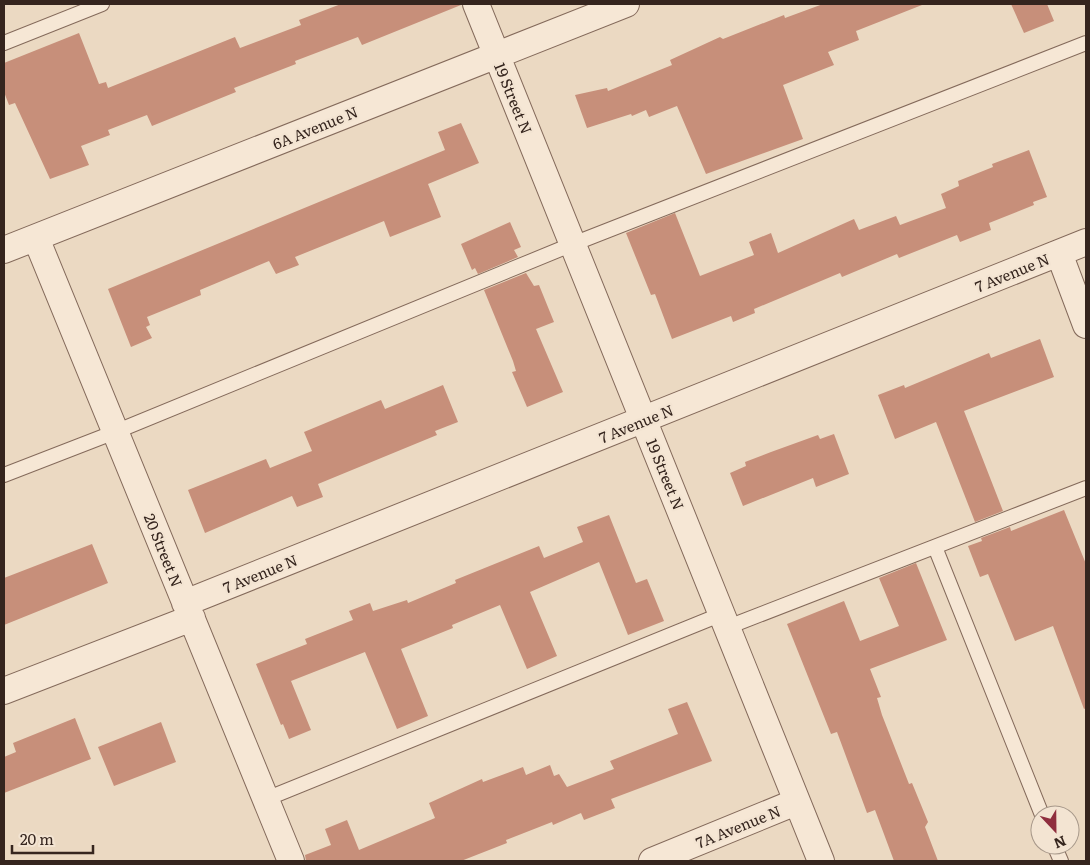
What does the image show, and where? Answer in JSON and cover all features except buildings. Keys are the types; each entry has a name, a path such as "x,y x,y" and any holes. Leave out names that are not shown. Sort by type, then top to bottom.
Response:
{"street":[{"name":"19 Street N","path":"476,4 821,861"},
{"name":"6A Avenue N","path":"6,243 36,238 626,4"},
{"name":"20 Street N","path":"36,238 291,861"},
{"name":"7 Avenue N","path":"4,691 188,610 644,419 1086,242"},
{"path":"1059,253 1086,324"},
{"name":"7A Avenue N","path":"652,861 796,802"}],"lane":[{"path":"4,43 102,4"},
{"path":"4,475 115,432 573,244 1086,43"},
{"path":"266,798 725,621 936,547 1086,488"},
{"path":"936,547 1038,805"}]}
